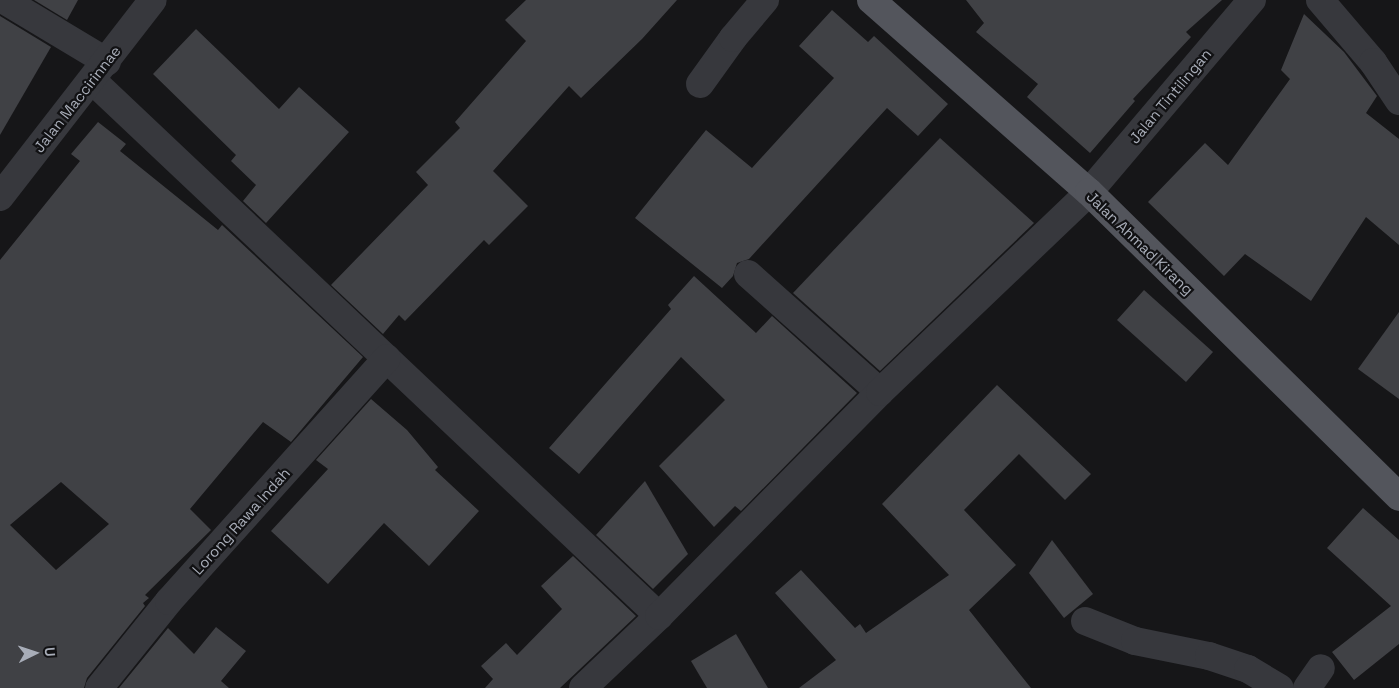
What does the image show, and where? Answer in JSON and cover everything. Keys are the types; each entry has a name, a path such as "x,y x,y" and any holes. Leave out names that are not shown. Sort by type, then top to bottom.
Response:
{"main road":[{"name":"Jalan Ahmad Kirang","path":"871,0 1089,192 1399,497"}],"street":[{"path":"4,0 100,72 387,358 659,616"},
{"name":"Jalan Maccirinnae","path":"0,197 100,72 152,0"},
{"path":"700,84 733,38 765,0"},
{"name":"Jalan Tintilingan","path":"582,688 659,616 880,392 1089,192 1252,0"},
{"path":"1320,0 1373,62 1399,101"},
{"path":"748,274 880,392"},
{"name":"Lorong Rawa Indah","path":"99,688 169,601 387,358"},
{"path":"1085,621 1135,641 1217,658 1248,670 1280,688"}],"building":[{"path":"34,0 78,0 67,20"},
{"path":"526,0 677,0 642,39 581,98 569,86 493,171 528,206 489,245 484,240 405,321 399,315 383,334 331,285 428,185 416,172 460,128 455,122 526,41 505,20"},
{"path":"966,0 1222,0 1186,32 1191,37 1133,99 1135,101 1090,153 1027,97 1038,84 976,32 984,23"},
{"path":"832,10 868,42 874,36 948,104 918,136 887,108 749,259 737,263 733,276 722,288 635,218 706,130 752,168 834,78 799,46"},
{"path":"1304,14 1344,52 1377,96 1366,113 1399,139 1399,245 1366,217 1311,301 1245,254 1224,276 1148,202 1205,143 1228,165 1290,79 1281,70"},
{"path":"0,16 51,47 0,135"},
{"path":"196,29 279,109 299,87 349,132 266,223 243,201 256,185 231,161 236,155 153,74"},
{"path":"98,122 126,144 120,151 218,230 222,225 363,357 291,442 263,422 190,509 211,530 145,595 149,598 143,603 145,606 87,678 84,688 0,688 0,260 80,161 71,154","holes":["61,482 109,524 56,570 10,525"]},
{"path":"940,138 1034,223 880,371 793,293"},
{"path":"694,276 756,333 772,316 857,393 741,511 735,506 714,527 659,466 725,400 681,357 579,474 549,448 671,309 668,305"},
{"path":"1144,290 1213,352 1186,382 1117,320"},
{"path":"1399,312 1399,399 1358,369"},
{"path":"997,385 1091,474 1065,500 1019,454 964,510 1016,565 969,610 1031,688 799,688 836,660 775,593 801,570 855,628 860,624 866,633 949,575 882,504"},
{"path":"371,399 407,430 438,467 435,470 479,511 429,566 384,523 328,584 271,531 328,469 316,460"},
{"path":"645,481 688,554 653,589 596,535"},
{"path":"1363,508 1399,540 1399,644 1354,680 1332,652 1391,606 1327,548"},
{"path":"1052,540 1093,594 1064,618 1029,573"},
{"path":"573,556 636,616 560,688 485,688 493,679 481,666 506,643 517,655 562,609 541,586"},
{"path":"216,627 246,651 221,681 229,688 119,688 168,628 194,654"},
{"path":"736,634 768,688 707,688 691,661"}]}
